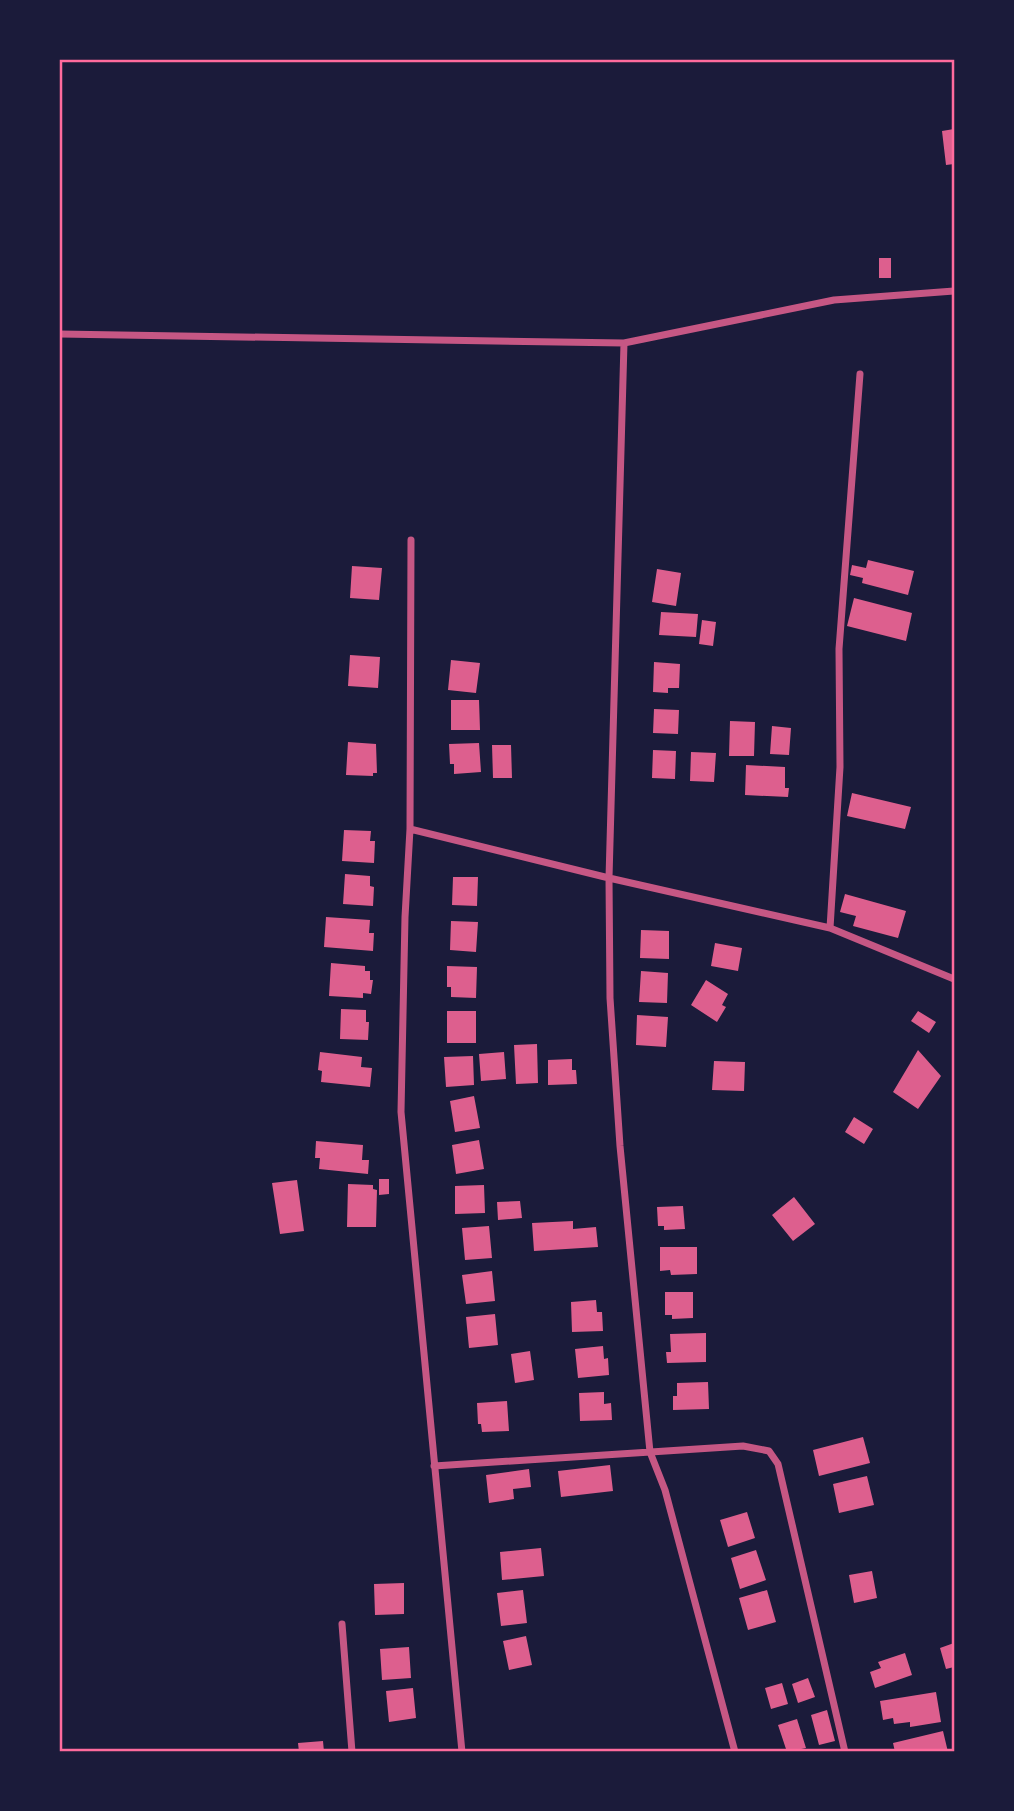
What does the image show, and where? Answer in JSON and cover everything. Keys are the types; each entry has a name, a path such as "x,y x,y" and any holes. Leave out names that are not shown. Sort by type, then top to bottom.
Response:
{"street":[{"path":"60,334 624,343 834,300 954,291"},
{"path":"624,343 609,878 610,999 620,1146 650,1452 665,1490 735,1752"},
{"path":"831,928 839,767 839,649 860,374"},
{"path":"411,540 410,829 405,917 401,1112 462,1752"},
{"path":"410,829 609,878 831,928 954,979"},
{"path":"434,1466 743,1446 769,1451 778,1464 845,1752"},
{"path":"342,1624 352,1752"}],"building":[{"path":"954,129 954,164 946,165 942,131"},
{"path":"879,258 891,258 891,278 879,278"},
{"path":"868,560 914,571 908,595 862,583 863,578 850,575 852,565 866,568"},
{"path":"352,566 382,568 379,600 350,598"},
{"path":"657,569 681,573 676,606 652,602"},
{"path":"854,598 912,613 906,641 847,626"},
{"path":"661,612 698,614 696,637 659,635"},
{"path":"702,620 716,622 713,646 699,644"},
{"path":"350,655 380,657 378,688 348,686"},
{"path":"451,660 480,663 476,693 448,690"},
{"path":"654,662 680,664 679,688 668,688 668,693 653,692"},
{"path":"451,700 479,700 480,730 451,730"},
{"path":"654,709 679,710 678,734 653,733"},
{"path":"730,721 755,722 754,756 729,756"},
{"path":"772,726 791,728 789,755 770,754"},
{"path":"348,742 376,744 377,773 373,773 373,776 346,775"},
{"path":"479,743 481,772 454,774 454,764 450,764 449,744"},
{"path":"492,745 511,745 512,778 493,778"},
{"path":"653,750 676,751 675,779 652,778"},
{"path":"691,752 716,753 714,782 690,781"},
{"path":"746,765 785,767 788,797 745,795"},
{"path":"852,793 911,807 905,829 847,816"},
{"path":"344,830 371,831 370,841 375,841 374,863 342,861"},
{"path":"345,874 370,876 370,886 374,887 373,906 343,904"},
{"path":"453,877 478,877 477,906 452,905"},
{"path":"845,894 906,911 898,938 853,926 856,916 840,912"},
{"path":"326,917 370,920 369,933 374,933 373,951 324,947"},
{"path":"451,921 478,922 476,952 450,950"},
{"path":"641,930 669,931 669,959 640,958"},
{"path":"715,943 742,948 738,971 711,966"},
{"path":"331,963 365,966 365,971 370,971 370,980 373,980 371,994 363,993 363,998 329,996"},
{"path":"447,966 477,967 476,998 451,997 451,987 447,987"},
{"path":"641,971 668,973 667,1003 639,1002"},
{"path":"706,980 728,994 722,1005 726,1007 717,1022 691,1005"},
{"path":"341,1009 366,1010 366,1022 369,1022 368,1040 340,1039"},
{"path":"447,1011 476,1011 476,1043 447,1043"},
{"path":"918,1011 936,1022 929,1033 911,1021"},
{"path":"637,1015 668,1017 666,1047 636,1045"},
{"path":"537,1044 538,1083 516,1084 514,1045"},
{"path":"918,1050 941,1076 918,1109 893,1092"},
{"path":"320,1052 362,1057 361,1067 372,1068 370,1087 321,1082 322,1071 318,1070"},
{"path":"504,1052 506,1079 481,1081 479,1054"},
{"path":"473,1056 474,1085 446,1087 444,1057"},
{"path":"572,1059 572,1070 576,1070 577,1084 548,1085 548,1060"},
{"path":"714,1061 745,1062 744,1091 712,1090"},
{"path":"474,1096 480,1128 455,1132 450,1101"},
{"path":"854,1117 873,1129 864,1144 845,1132"},
{"path":"479,1140 484,1169 456,1174 452,1145"},
{"path":"316,1141 363,1145 362,1160 369,1160 368,1174 319,1169 320,1158 315,1158"},
{"path":"379,1179 389,1179 389,1194 379,1195"},
{"path":"297,1180 304,1231 280,1234 272,1183"},
{"path":"348,1184 373,1185 373,1189 377,1190 376,1227 347,1227"},
{"path":"484,1185 485,1213 455,1214 455,1186"},
{"path":"794,1197 815,1224 793,1241 772,1215"},
{"path":"520,1201 522,1218 498,1220 497,1202"},
{"path":"683,1206 685,1229 664,1230 664,1226 658,1226 657,1207"},
{"path":"573,1221 573,1229 596,1227 598,1247 534,1251 532,1223"},
{"path":"489,1226 492,1258 465,1260 462,1228"},
{"path":"660,1247 697,1247 697,1274 671,1275 670,1270 660,1271"},
{"path":"492,1271 495,1301 466,1304 462,1275"},
{"path":"665,1292 693,1292 693,1318 672,1319 672,1315 665,1315"},
{"path":"596,1300 597,1312 602,1312 603,1331 572,1332 571,1302"},
{"path":"495,1314 498,1345 469,1348 466,1317"},
{"path":"706,1333 706,1362 667,1363 666,1352 671,1352 670,1334"},
{"path":"603,1346 604,1359 608,1358 609,1375 578,1378 575,1349"},
{"path":"530,1351 534,1380 515,1383 511,1354"},
{"path":"708,1382 709,1409 673,1410 677,1383"},
{"path":"604,1392 604,1404 611,1403 612,1420 580,1421 579,1393"},
{"path":"507,1401 509,1431 482,1432 481,1424 478,1424 477,1403"},
{"path":"863,1437 870,1463 819,1476 813,1450"},
{"path":"610,1465 613,1491 561,1497 558,1471"},
{"path":"529,1469 531,1487 513,1489 514,1499 489,1503 486,1475"},
{"path":"867,1476 874,1505 839,1513 833,1484"},
{"path":"747,1512 755,1538 728,1547 720,1520"},
{"path":"541,1548 544,1576 502,1580 500,1552"},
{"path":"756,1550 766,1580 740,1589 731,1558"},
{"path":"872,1571 877,1598 854,1603 849,1575"},
{"path":"404,1583 404,1614 375,1615 374,1584"},
{"path":"523,1590 527,1623 501,1626 497,1593"},
{"path":"767,1590 776,1622 748,1630 739,1598"},
{"path":"526,1636 532,1665 509,1670 503,1641"},
{"path":"954,1643 954,1667 946,1669 940,1648"},
{"path":"409,1647 411,1678 382,1680 380,1649"},
{"path":"905,1653 912,1675 875,1688 870,1672 881,1668 878,1662"},
{"path":"808,1678 815,1697 798,1703 792,1684"},
{"path":"782,1683 788,1704 771,1709 765,1688"},
{"path":"413,1688 416,1718 389,1722 386,1691"},
{"path":"936,1692 941,1722 910,1727 910,1722 894,1724 893,1718 883,1720 880,1701"},
{"path":"827,1710 835,1741 819,1745 811,1715"},
{"path":"797,1719 806,1748 787,1752 778,1725"},
{"path":"943,1731 948,1752 895,1752 893,1743"},
{"path":"323,1741 324,1752 299,1752 298,1743"}]}
